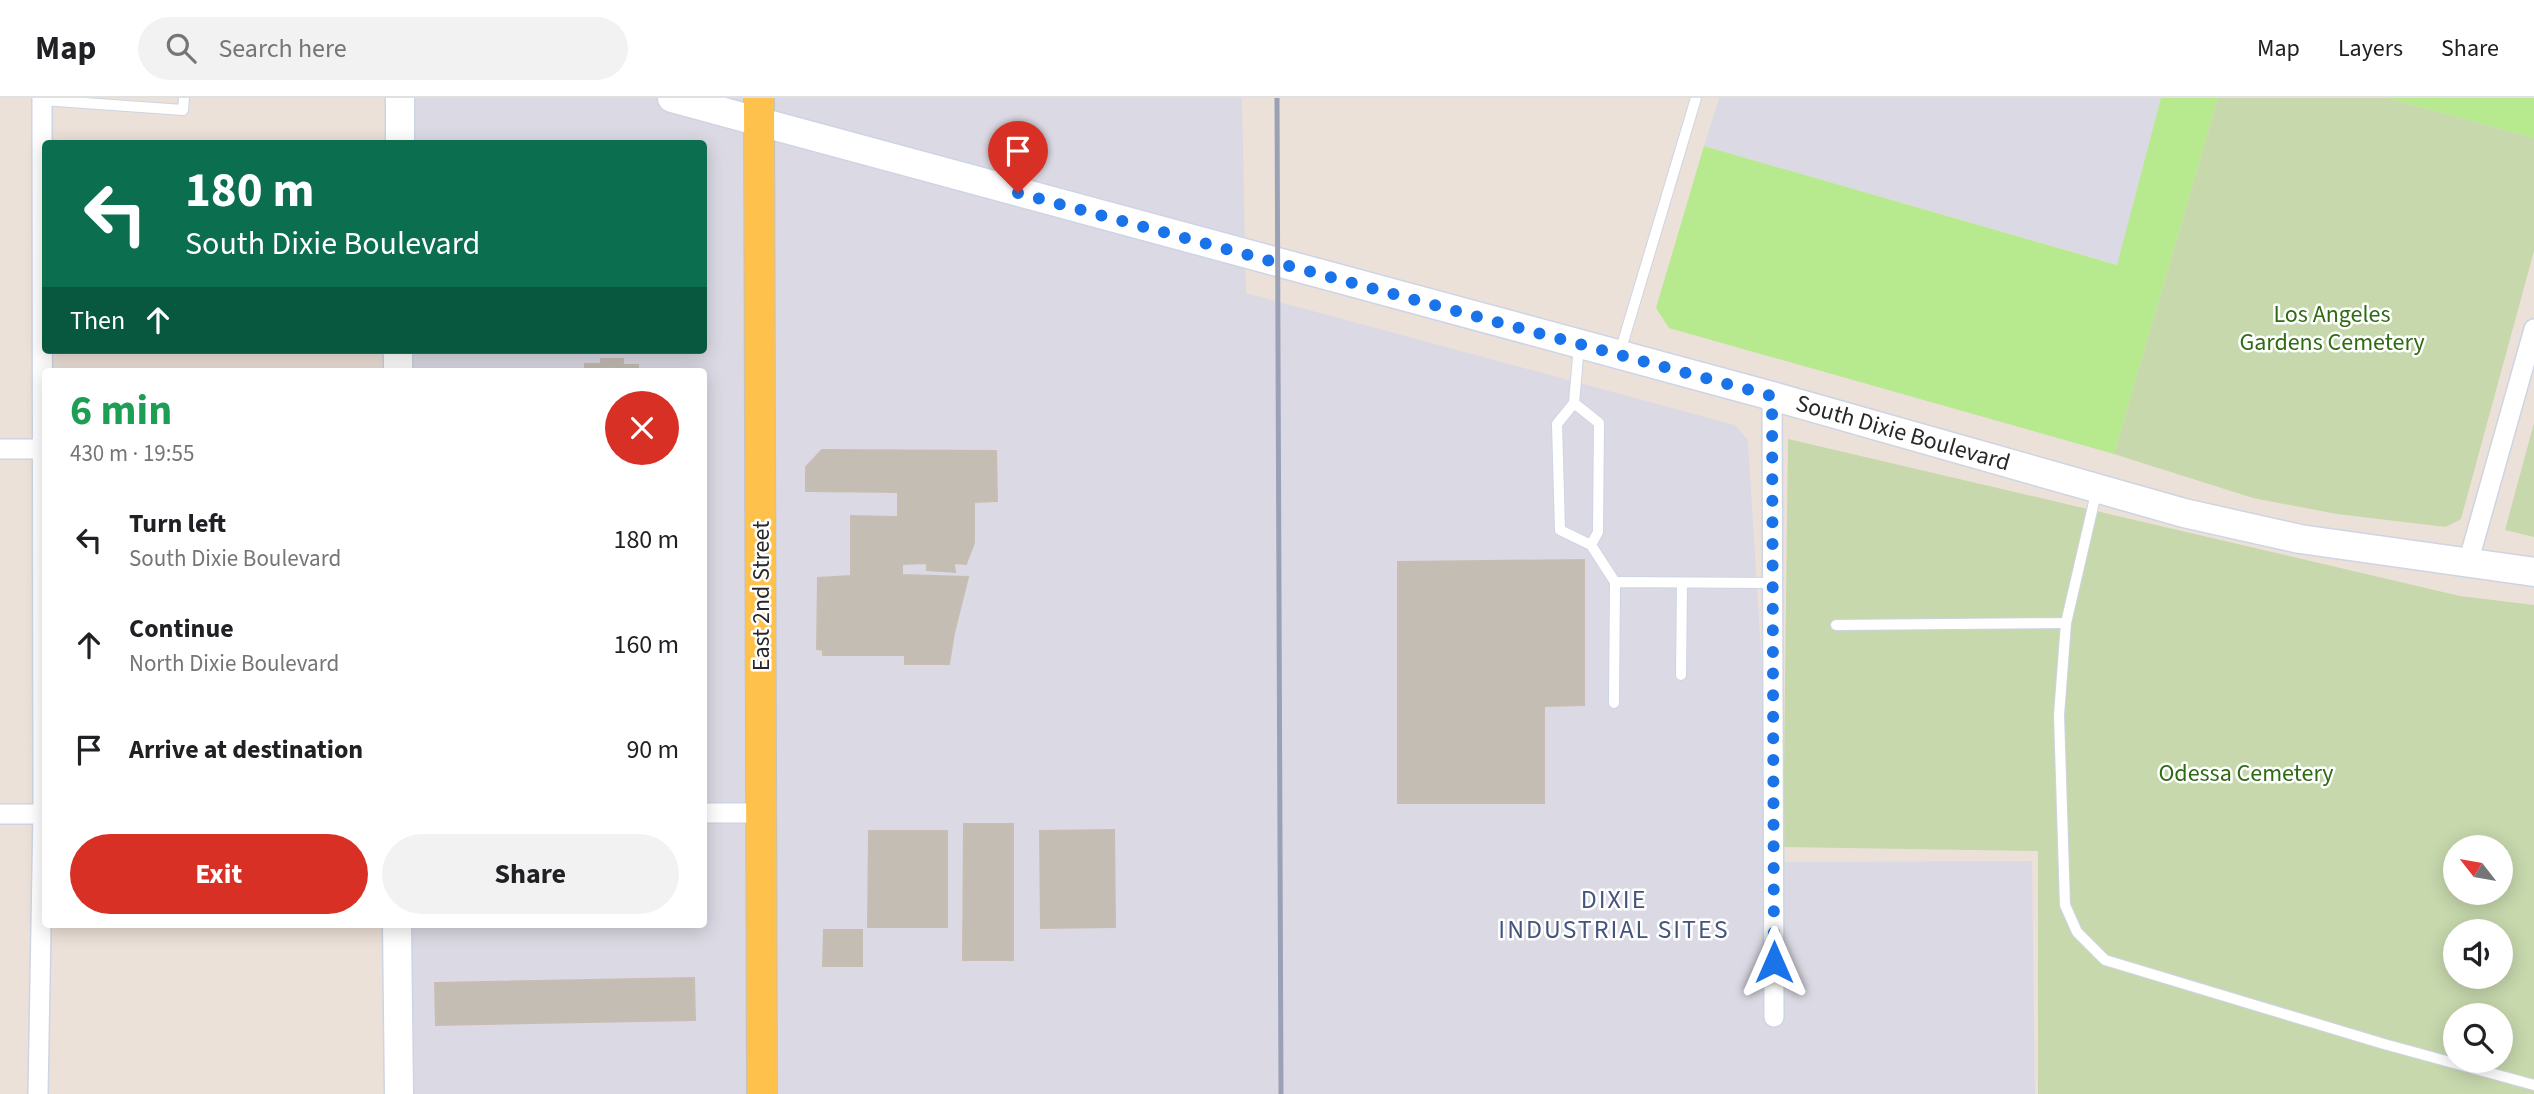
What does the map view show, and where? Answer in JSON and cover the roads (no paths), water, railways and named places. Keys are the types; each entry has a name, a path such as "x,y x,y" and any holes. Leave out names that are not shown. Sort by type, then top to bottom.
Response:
{"main road":[{"path":"400,98 400,140"},
{"name":"South Dixie Boulevard","path":"672,98 759,111 1278,264 1772,396 2251,530 2534,572"},
{"name":"East 2nd Street","path":"759,111 762,1094"},
{"path":"397,928 399,1094"}],"street":[{"path":"41,99 42,216"},
{"path":"2468,563 2534,329"},
{"path":"1772,396 1774,1017"},
{"path":"0,449 42,449"},
{"path":"707,813 761,813"},
{"path":"0,814 42,814"},
{"path":"38,1094 42,907"}],"lane":[{"path":"41,99 183,110 184,98"},
{"path":"1619,355 1696,98"},
{"path":"1579,344 1574,403 1557,424 1560,530 1591,545 1615,582 1614,702"},
{"path":"1574,403 1599,423 1598,532 1591,545"},
{"path":"2097,489 2066,623 2059,715 2065,905 2077,932 2105,960 2384,1044 2534,1085"},
{"path":"1615,582 1772,583"},
{"path":"1681,675 1682,583"},
{"path":"1836,625 2066,623"}],"railway":[{"path":"1277,98 1281,1094"}],"district":[{"name":"DIXIE INDUSTRIAL SITES","path":"1614,914"}],"park label":[{"name":"Los Angeles Gardens Cemetery","path":"2332,328"},
{"name":"Odessa Cemetery","path":"2246,773"}]}
